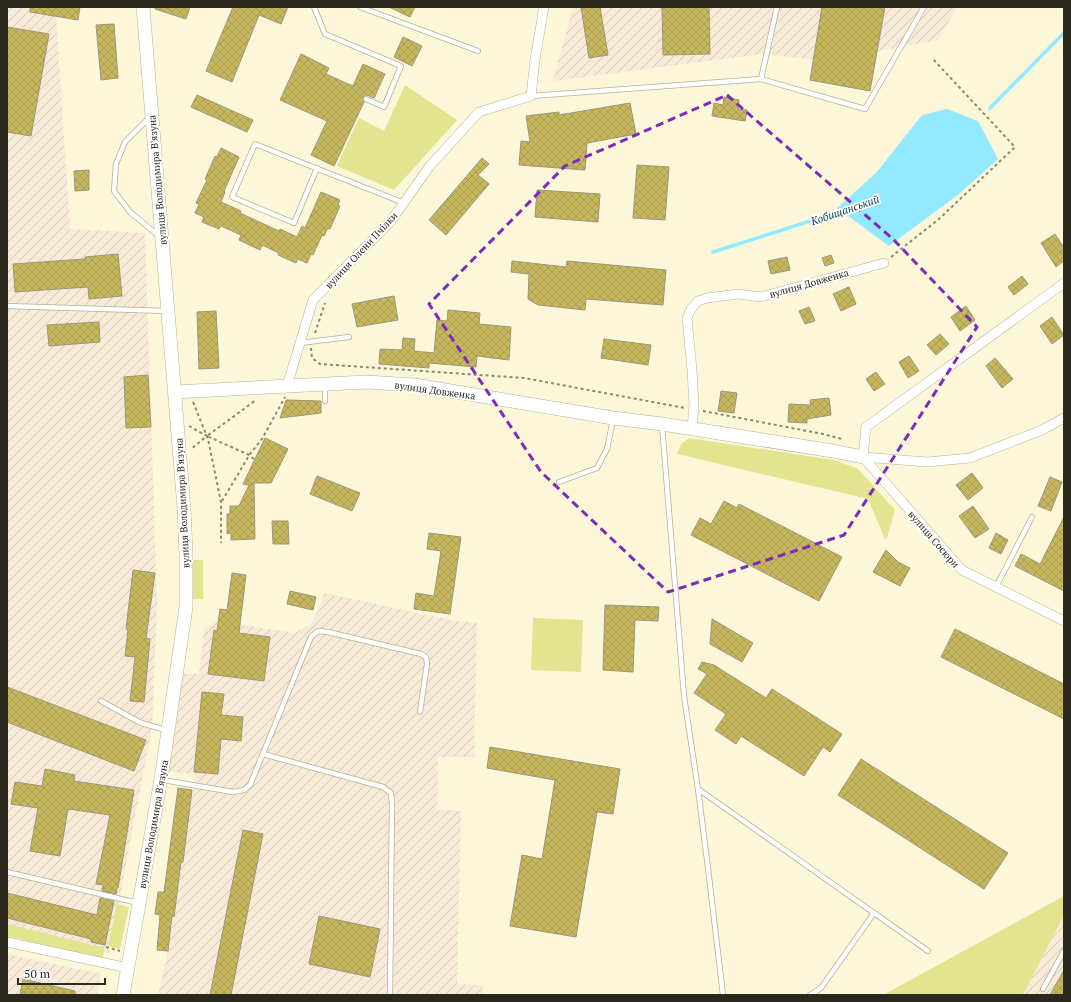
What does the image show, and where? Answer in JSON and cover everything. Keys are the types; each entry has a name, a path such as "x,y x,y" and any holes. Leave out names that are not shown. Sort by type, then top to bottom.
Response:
{"main road":[{"name":"вулиця Володимира В'язуна","path":"123,995 161,779 186,607 185,522 176,392 143,7"},
{"name":"вулиця Довженка","path":"176,392 366,382 416,385 613,418 692,428 863,457"}],"street":[{"path":"531,96 535,58 544,7"},
{"name":"вулиця Олени Пчілки","path":"289,386 313,300 391,221 429,167 479,112 531,96"},
{"name":"вулиця Довженка","path":"692,428 694,410 687,318 691,309 698,301 738,294 761,297 884,263"},
{"path":"863,457 866,427 1064,283"},
{"name":"вулиця Довженка","path":"863,457 927,462 970,458 1042,430 1064,418"},
{"name":"вулиця Сосюри","path":"863,457 962,570 1064,622"},
{"path":"7,942 128,968"}],"lane":[{"path":"314,7 325,34 401,66 384,107 366,99"},
{"path":"360,7 478,51"},
{"path":"761,79 777,7"},
{"path":"531,96 761,79 865,109 924,7"},
{"path":"152,115 125,142 116,164 114,191 130,212 162,238"},
{"path":"317,168 294,223 232,197 255,144 317,168 404,203"},
{"path":"7,306 168,310"},
{"path":"300,343 349,337"},
{"path":"325,384 325,401"},
{"path":"559,482 597,468 607,449 613,418"},
{"path":"662,424 684,696 698,789 723,995"},
{"path":"996,587 1032,517"},
{"path":"161,779 234,792 244,790 250,785 311,637 318,631 328,632 421,654 426,657 427,664 420,712"},
{"path":"101,701 141,723 168,730"},
{"path":"263,754 383,787 391,793 390,995"},
{"path":"698,789 928,951"},
{"path":"7,872 139,903"},
{"path":"810,995 821,988 874,913"},
{"path":"1043,990 1064,951"}],"path":[{"path":"884,263 939,219 1015,148 932,58"},
{"path":"326,299 311,347 311,354 320,364 524,378 823,434 843,440"},
{"path":"221,502 249,455 265,435 289,386"},
{"path":"190,451 207,436 262,396"},
{"path":"193,401 207,436 221,502 221,543"},
{"path":"187,426 249,455 254,459"}],"highlighted area":[{"path":"727,95 893,239 977,327 844,535 668,592 541,472 429,304 565,166"}],"shaded area":[{"path":"7,7 45,7 44,14 56,16 70,229 145,233 157,605 152,728 109,953 7,925"},
{"path":"573,7 957,7 938,40 826,61 763,54 553,81"},
{"path":"325,593 450,620 477,623 474,757 438,757 437,810 461,811 457,984 483,985 482,995 158,995 168,951 195,774 165,771 178,674 199,674 204,630 216,621 295,633 312,623"},
{"path":"1064,915 1064,995 1023,995"},
{"path":"7,954 101,974 97,995 7,995"}],"green space":[{"path":"405,85 457,120 394,190 337,166 359,118 384,131"},
{"path":"689,438 834,460 856,468 895,510 887,538 885,539 868,499 677,454 681,444"},
{"path":"189,560 203,560 203,599 189,599"},
{"path":"533,618 583,620 581,672 531,670"},
{"path":"1064,896 1064,915 1023,995 883,995"},
{"path":"117,904 129,907 120,949 108,946"},
{"path":"7,924 105,948 102,959 7,936"}],"water":[{"path":"947,109 978,121 998,159 959,194 889,246 837,208 876,173 922,115"}],"building":[{"path":"30,7 80,7 78,20 30,12"},
{"path":"155,7 190,7 186,19 155,9"},
{"path":"233,7 288,7 281,24 259,15 232,82 206,71"},
{"path":"389,7 415,7 410,17"},
{"path":"581,7 600,7 608,55 589,58"},
{"path":"662,7 709,7 710,54 663,55"},
{"path":"822,7 885,7 870,91 810,80"},
{"path":"114,24 118,78 101,80 96,25"},
{"path":"7,27 49,34 31,136 7,132"},
{"path":"403,37 422,46 412,66 394,57"},
{"path":"301,54 329,68 326,74 353,86 363,64 385,74 374,98 367,95 363,97 364,102 334,166 311,155 327,121 280,100"},
{"path":"197,95 253,120 247,132 191,107"},
{"path":"724,97 739,100 738,109 747,110 745,121 712,116 714,103 723,105"},
{"path":"630,103 636,134 587,143 585,170 519,165 521,141 530,142 526,116 559,112 559,115"},
{"path":"221,148 239,157 224,191 225,192 221,202 241,211 240,213 279,231 280,229 297,237 302,226 305,228 321,192 340,200 338,205 340,206 330,229 328,228 324,236 322,235 313,255 311,254 307,263 298,259 296,263 278,255 279,253 262,245 260,250 239,240 241,235 221,226 219,229 202,222 204,217 195,213 199,204 196,203 207,180 205,179 215,156 217,157"},
{"path":"482,158 489,164 478,175 489,184 446,235 429,220"},
{"path":"637,165 669,167 665,220 633,218"},
{"path":"89,170 89,190 75,191 74,171"},
{"path":"537,190 600,194 598,222 535,217"},
{"path":"1055,234 1064,248 1064,261 1056,267 1041,243"},
{"path":"118,254 122,296 89,299 88,287 15,292 13,264 85,259 85,257"},
{"path":"831,255 834,263 825,266 822,258"},
{"path":"787,257 790,270 771,274 768,261"},
{"path":"512,261 566,267 567,261 666,270 663,305 586,299 585,310 538,305 528,299 529,274 511,272"},
{"path":"1022,276 1028,284 1014,295 1008,287"},
{"path":"849,287 856,304 841,311 833,294"},
{"path":"394,296 398,320 357,327 352,304"},
{"path":"966,306 975,320 960,331 951,317"},
{"path":"809,307 815,321 805,324 799,311"},
{"path":"448,310 480,313 479,324 511,327 509,360 477,356 476,367 429,363 429,368 379,364 380,349 402,350 403,338 415,339 414,351 434,353 437,320 447,321"},
{"path":"216,311 219,368 199,369 197,312"},
{"path":"1052,317 1064,335 1052,344 1040,326"},
{"path":"99,322 100,342 49,346 47,325"},
{"path":"940,334 949,344 936,355 927,345"},
{"path":"604,339 651,345 648,365 601,358"},
{"path":"909,356 919,371 908,378 899,362"},
{"path":"995,358 1013,379 1002,388 986,366"},
{"path":"876,372 885,384 874,391 866,379"},
{"path":"148,375 151,427 126,428 124,377"},
{"path":"721,391 737,393 734,413 718,411"},
{"path":"829,398 831,415 807,419 807,423 788,422 789,404 811,405 810,400"},
{"path":"286,400 321,401 321,413 280,418"},
{"path":"265,438 288,449 271,483 254,483 255,539 231,540 231,533 227,534 227,514 230,514 230,506 239,506 249,485 243,484"},
{"path":"972,473 983,488 968,500 956,485"},
{"path":"317,476 360,493 352,511 310,494"},
{"path":"1050,477 1062,482 1051,511 1038,506"},
{"path":"724,501 737,508 739,504 842,557 819,601 691,535 700,518 711,524"},
{"path":"973,506 989,529 975,538 959,516"},
{"path":"1064,517 1064,591 1015,566 1021,554 1040,564"},
{"path":"272,521 288,521 289,544 273,544"},
{"path":"429,533 461,537 450,614 414,609 416,593 434,596 441,551 427,549"},
{"path":"996,533 1008,540 1001,554 989,548"},
{"path":"886,550 898,562 910,568 900,586 873,572"},
{"path":"133,570 155,573 146,638 150,639 144,702 130,701 135,657 125,656 128,630 126,629"},
{"path":"232,573 246,575 239,633 270,637 264,681 208,674 214,630 217,631 220,609 227,610"},
{"path":"290,591 316,597 313,610 287,604"},
{"path":"605,605 659,607 658,621 635,620 633,672 603,670"},
{"path":"712,619 753,643 742,662 710,644"},
{"path":"955,629 1064,684 1064,719 941,657"},
{"path":"702,662 714,665 766,698 772,689 842,734 830,752 823,747 804,776 741,736 736,744 715,730 726,714 694,693 707,674 698,669"},
{"path":"7,687 146,740 134,771 7,722"},
{"path":"202,692 224,694 221,715 243,717 241,741 221,739 218,774 194,772"},
{"path":"490,747 620,769 613,814 597,812 576,937 510,926 522,855 542,859 555,780 487,768"},
{"path":"861,759 1008,853 984,889 838,795"},
{"path":"45,769 75,775 74,781 134,790 116,894 102,891 103,885 96,884 110,815 68,809 60,856 30,851 38,808 11,804 15,782 42,786"},
{"path":"178,788 192,790 183,862 181,862 168,951 157,950 160,915 155,914 158,892 164,892"},
{"path":"243,830 263,834 231,995 210,995"},
{"path":"7,893 97,915 100,898 114,901 105,945 91,942 91,939 7,918"},
{"path":"319,916 380,929 370,977 309,964"},
{"path":"1064,970 1064,995 1050,995"},
{"path":"23,979 75,991 75,995 20,995"}],"waterway":[{"name":"Кобищанський","path":"990,108 1064,33"},
{"name":"Кобищанський","path":"713,252 845,210"}]}
